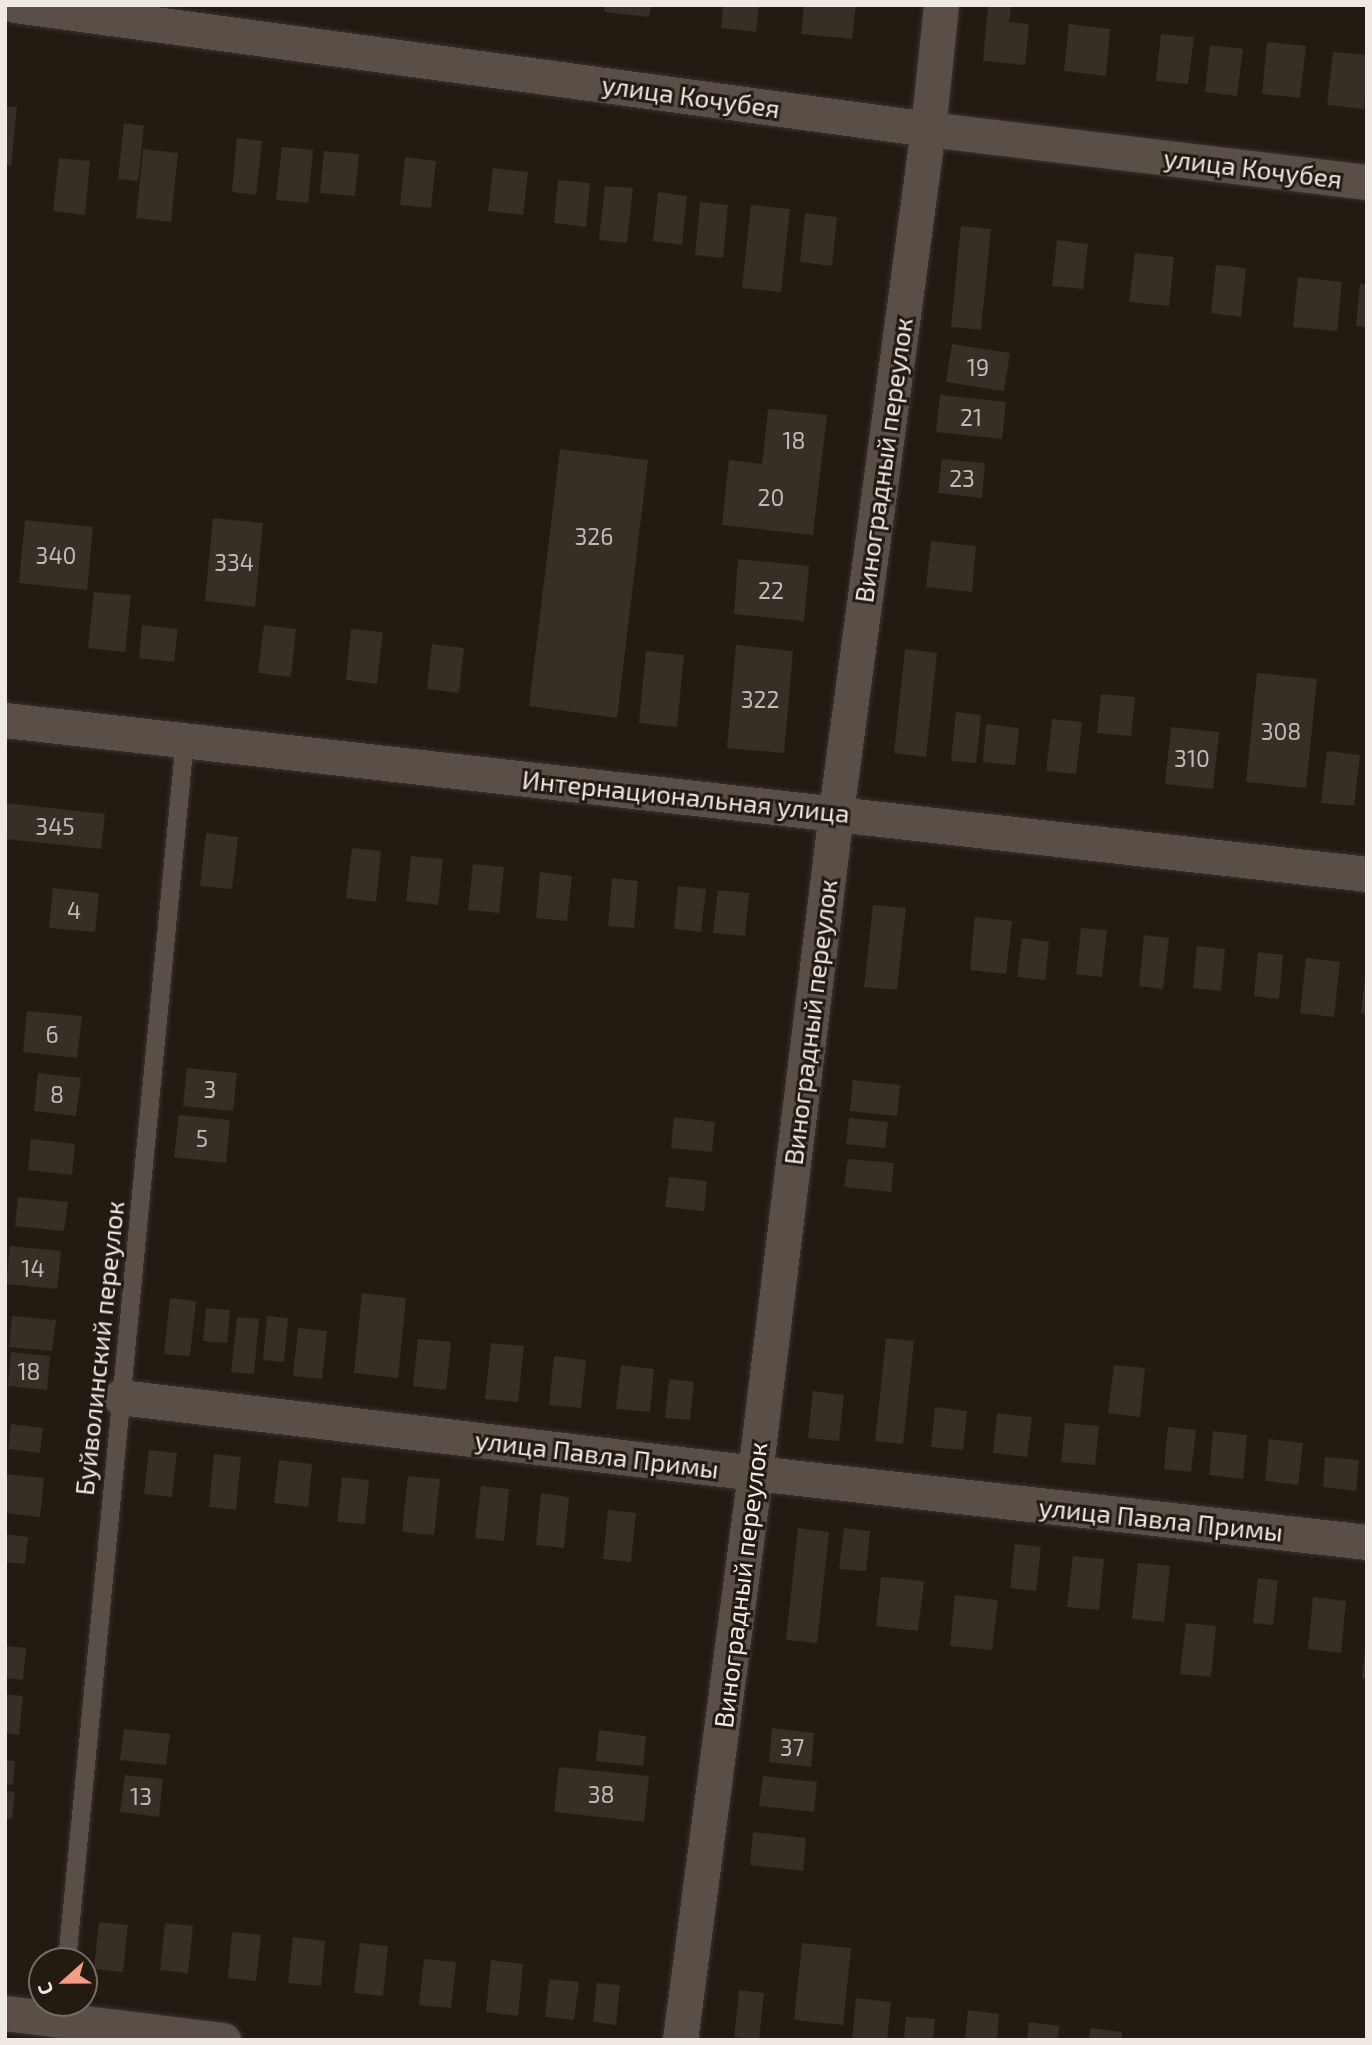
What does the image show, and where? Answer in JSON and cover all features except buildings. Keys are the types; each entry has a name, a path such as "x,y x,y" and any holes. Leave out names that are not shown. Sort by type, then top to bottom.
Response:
{"street":[{"name":"улица Кочубея","path":"15,5 929,129 1367,182"},
{"name":"Виноградный переулок","path":"680,2040 755,1473 836,812 929,129 941,5"},
{"name":"Интернациональная улица","path":"5,720 1367,874"},
{"name":"улица Павла Примы","path":"120,1397 755,1473 1367,1542"},
{"path":"5,2013 28,2012"},
{"path":"95,2017 223,2040"}],"lane":[{"name":"Буйволинский переулок","path":"68,1947 185,740"}]}
